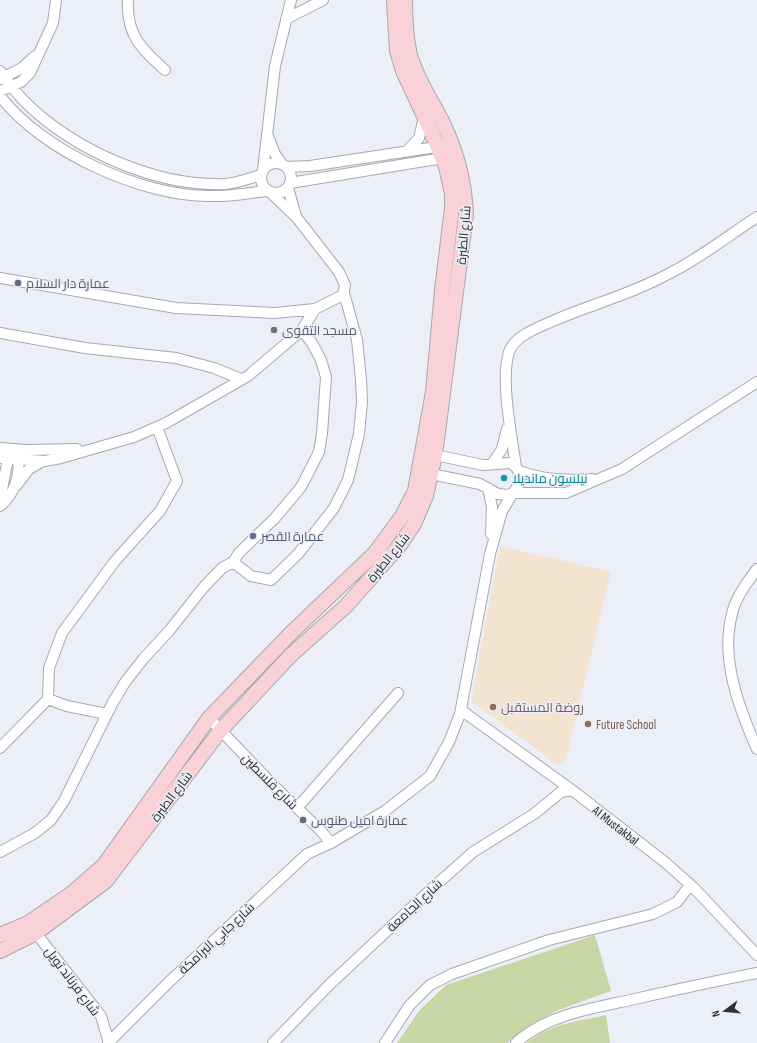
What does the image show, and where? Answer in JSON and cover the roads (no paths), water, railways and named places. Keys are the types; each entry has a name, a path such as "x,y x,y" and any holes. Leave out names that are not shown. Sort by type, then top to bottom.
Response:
{"main road":[{"name":"شارع الطيرة","path":"0,935 32,928 104,865 210,718 292,632 375,553 402,516 415,491 432,392 452,208 449,179 440,152 405,77 397,51 394,0"},
{"name":"شارع الطيرة","path":"0,951 32,928 106,880 221,730 291,655 346,606 385,564 414,524 426,496 435,455 466,216 466,193 454,147 421,82 410,56 405,0"}],"street":[{"path":"0,91 12,88 26,78 53,23 56,0"},
{"path":"128,0 127,16 137,42 146,54 165,70"},
{"path":"233,562 251,576 271,580 298,554 334,508 348,480 359,434 362,402 361,380 357,340 344,293 345,285 339,272 297,218 269,192 261,182 275,66 291,0"},
{"path":"286,19 323,0"},
{"path":"36,55 22,68 2,76 25,102 77,141 105,156 155,176 209,184 228,184 262,172 272,163 310,166 407,151 440,152"},
{"path":"0,96 31,127 58,146 98,168 127,181 155,189 183,194 209,196 282,192 289,186 440,152 454,147"},
{"path":"407,151 419,138 424,117"},
{"path":"267,130 272,147 291,175 289,186 297,218"},
{"path":"492,464 502,449 506,439 508,417 508,361 513,344 522,337 575,312 608,301 671,273 757,217"},
{"path":"0,278 176,308 276,313 315,309 338,299 344,293"},
{"path":"0,506 12,493 25,473 34,465 134,437 157,427 241,379 302,330 315,309"},
{"path":"0,852 35,833 51,820 64,801 107,714 126,681 144,658 169,631 203,588 222,568 233,562 239,553 275,518 301,487 319,452 322,433 326,377 321,360 312,343 302,330"},
{"path":"0,333 85,348 176,358 214,368 241,379"},
{"path":"598,479 567,481 531,475 517,469 510,463 483,465 435,455 421,461 431,474 480,484 503,495 513,493 566,492 598,479 622,469 757,382"},
{"path":"490,554 502,511 519,484 508,417"},
{"path":"0,748 48,699 49,668 62,633 115,561 160,511 177,481 157,427"},
{"path":"0,448 66,450 93,448"},
{"path":"0,499 9,459 14,449"},
{"path":"9,459 45,461"},
{"path":"9,459 16,482 12,493"},
{"path":"0,468 4,483"},
{"path":"488,488 492,507 490,554"},
{"name":"شارع جابي البرامكة","path":"108,1043 170,981 307,854 331,843 386,811 430,776 449,742 461,710 490,554"},
{"path":"757,569 744,588 732,613 729,632 730,658 735,693 742,715 757,749"},
{"path":"297,808 398,693"},
{"path":"48,699 67,706 107,714"},
{"name":"Al Mustakbal","path":"461,710 572,790 666,863 690,885 757,955"},
{"name":"شارع فلسطين","path":"210,718 331,843"},
{"name":"شارع الجامعة","path":"273,1043 329,985 472,852 534,814 561,792 572,790"},
{"path":"385,1043 409,1006 430,985 452,974 549,940 653,914 677,902 690,885"},
{"name":"شارع فرناند تويل","path":"32,928 101,1016 108,1043"},
{"path":"516,1043 531,1032 552,1021 582,1011 757,973"}],"place":[{"name":"عمارة دار السلام","path":"18,283"},
{"name":"مسجد التقوى","path":"274,330"},
{"name":"نيلسون مانديلا","path":"504,478"},
{"name":"عمارة القصر","path":"253,536"},
{"name":"روضة المستقبل","path":"493,707"},
{"name":"Future School","path":"588,724"},
{"name":"عمارة اميل طنوس","path":"303,820"}]}
